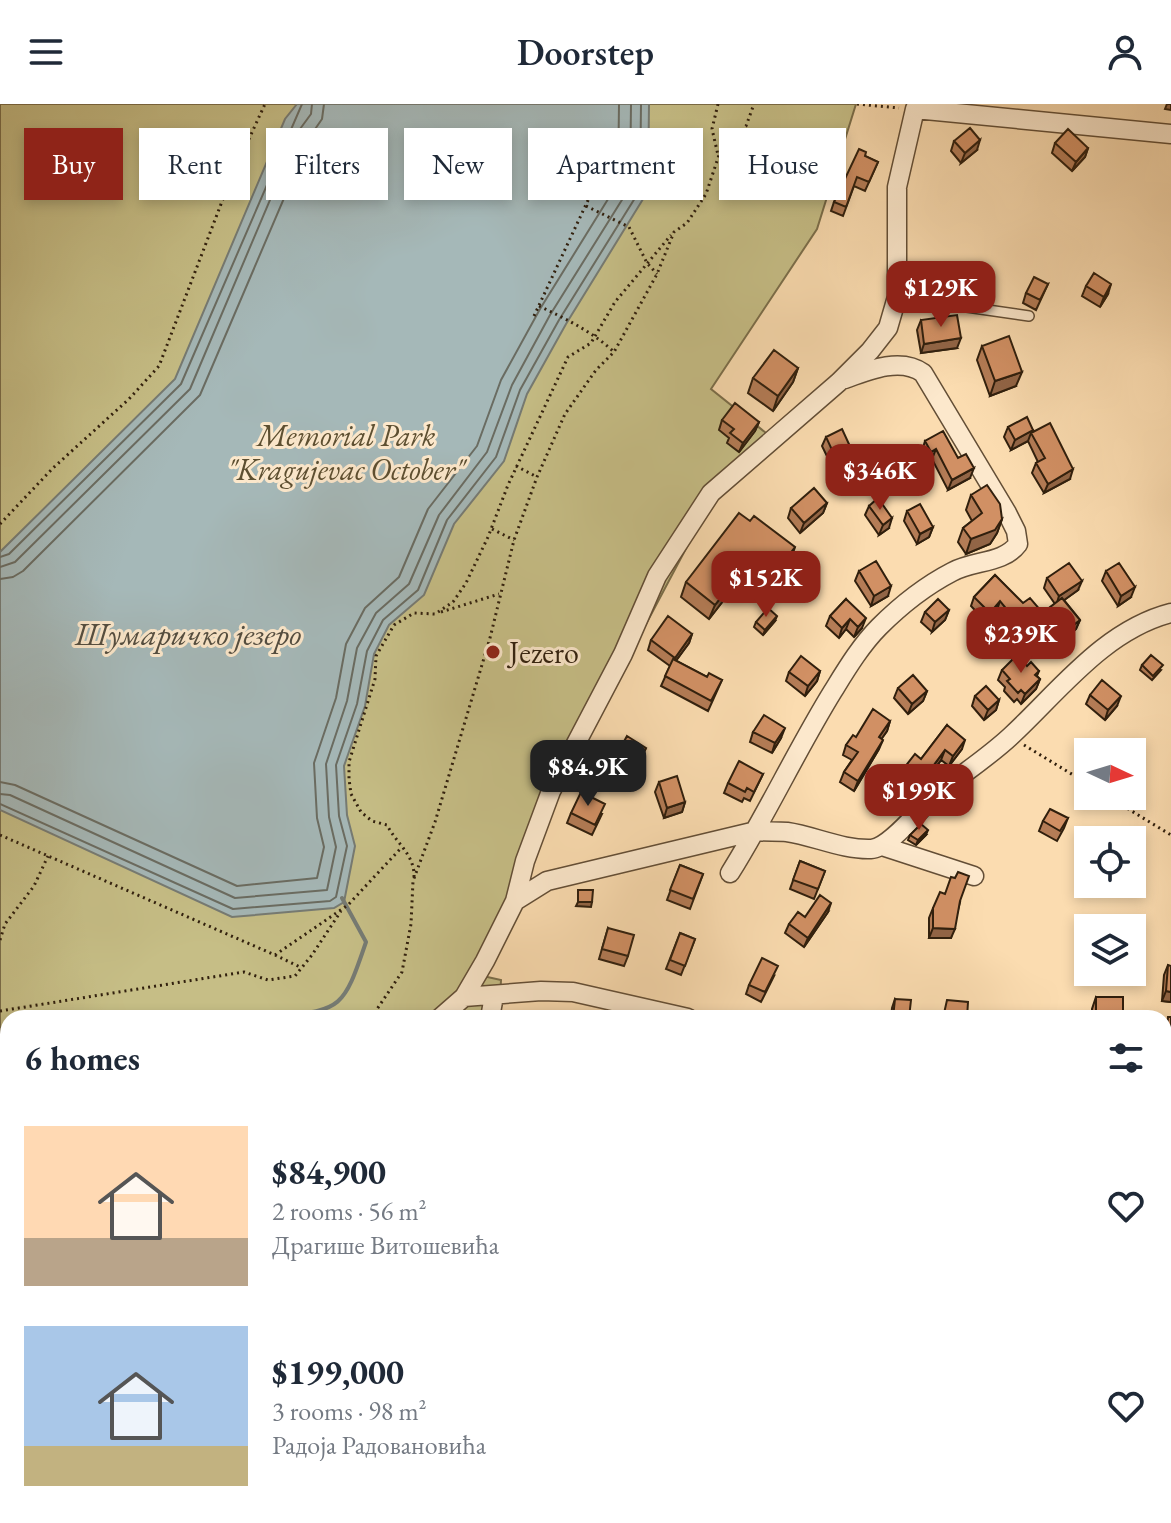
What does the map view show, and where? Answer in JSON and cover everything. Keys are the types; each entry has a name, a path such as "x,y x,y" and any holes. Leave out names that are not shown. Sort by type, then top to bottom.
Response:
{"street":[{"path":"449,1010 464,997 515,901 525,861 551,791 623,654 657,576 711,493 839,382 888,328 897,297 897,187 916,106 1171,134"},
{"path":"730,873 756,831 811,726 846,670 877,629 917,593 954,570 1009,555 1018,544 1016,531 923,373 912,366 901,365 860,373 839,382"},
{"path":"515,901 547,881 756,831 786,832 871,849 882,846 931,800 1011,737 1073,673 1114,640 1157,616 1171,613"},
{"path":"882,846 974,876"},
{"path":"464,997 541,991 573,992 618,1010"},
{"path":"491,1010 494,996"}],"lane":[{"path":"897,297 1029,316"}],"path":[{"path":"0,524 159,366 231,178 265,104"},
{"path":"435,614 453,602 466,583 516,466 568,357 591,343 615,302 674,232 687,223 706,194 719,157 712,129 718,104"},
{"path":"744,128 754,104"},
{"path":"857,104 916,106"},
{"path":"534,316 588,200"},
{"path":"586,206 629,227 647,263 657,274"},
{"path":"413,881 435,822 490,638 514,540 537,477 565,414 596,370 614,352 657,274 674,232"},
{"path":"539,306 595,335 614,352"},
{"path":"516,466 537,477"},
{"path":"491,529 514,540"},
{"path":"376,1010 402,972 411,924 414,866 387,825 372,821 361,812 351,794 349,762 371,696 376,656 394,625 414,613 435,614 499,594"},
{"path":"1011,737 1074,775"},
{"path":"1130,810 1171,835"},
{"path":"0,835 302,967"},
{"path":"275,955 348,905 402,847"},
{"path":"0,940 5,924 34,886 48,856"},
{"path":"6,1010 244,972 268,980 295,976 343,908"}],"green space":[{"name":"Memorial Park \"Kragujevac October\"","path":"0,104 856,104 846,136 846,128 719,128 719,200 826,200 817,229 711,389 776,441 721,492 690,541 565,777 483,976 501,980 499,1010 0,1010"}],"water":[{"name":"Шумаричко језеро","path":"297,104 649,104 649,128 528,128 528,200 642,200 527,394 504,461 454,524 424,595 389,625 374,654 365,706 344,766 347,815 355,846 344,902 334,908 232,917 0,810 0,552 175,379 266,164 266,200 388,200 388,128 281,128"}],"building":[{"path":"970,128 980,140 965,153 954,141"},
{"path":"1068,129 1088,148 1076,162 1055,143"},
{"path":"859,149 878,162 869,182 857,177 846,207 834,202 846,200 846,177"},
{"path":"1094,273 1111,284 1104,297 1086,286"},
{"path":"1034,277 1048,284 1040,300 1026,293"},
{"path":"957,315 961,338 924,344 921,320"},
{"path":"1009,336 1022,372 995,381 982,346"},
{"path":"774,350 798,368 778,396 753,378"},
{"path":"735,403 759,422 743,443 730,433 734,429 722,420"},
{"path":"1027,417 1033,430 1015,440 1008,427"},
{"path":"1050,423 1073,469 1048,484 1036,463 1045,458 1031,433"},
{"path":"842,429 854,455 838,463 826,437"},
{"path":"943,431 958,458 966,454 974,468 952,480 936,449 931,452 925,441"},
{"path":"987,485 1000,504 1002,519 995,530 971,539 963,528 982,513 971,495"},
{"path":"814,488 827,503 804,523 791,508"},
{"path":"878,498 892,518 883,525 869,506"},
{"path":"920,504 933,527 920,534 907,511"},
{"path":"739,513 750,521 754,516 795,547 766,586 743,569 715,605 686,582"},
{"path":"876,561 891,586 874,596 859,571"},
{"path":"1069,563 1082,581 1059,596 1047,578"},
{"path":"1119,563 1135,587 1121,596 1106,571"},
{"path":"995,575 1023,603 1030,598 1042,612 1022,628 1000,601 990,613 974,597"},
{"path":"1062,598 1080,620 1063,633 1045,611"},
{"path":"846,599 866,618 858,627 850,619 842,628 830,616"},
{"path":"938,599 949,610 935,622 925,612"},
{"path":"768,608 777,616 765,630 756,622"},
{"path":"668,616 692,634 675,658 651,640"},
{"path":"1017,655 1027,666 1031,662 1039,671 1035,675 1040,679 1025,694 1021,690 1018,693 1002,670"},
{"path":"1151,655 1163,665 1153,676 1142,665"},
{"path":"801,656 820,671 808,686 789,672"},
{"path":"673,659 707,677 709,673 722,680 711,701 665,676"},
{"path":"913,675 927,691 912,704 898,688"},
{"path":"1102,680 1121,696 1108,710 1090,695"},
{"path":"986,686 999,700 988,710 975,696"},
{"path":"873,709 890,721 879,737 883,740 858,781 844,772 858,752 846,745 853,735 856,737"},
{"path":"764,715 785,728 775,743 753,732"},
{"path":"947,725 965,740 953,756 945,750 922,781 904,768 915,754 921,759"},
{"path":"627,736 646,748 638,760 620,749"},
{"path":"739,761 763,774 754,792 747,788 745,792 728,783"},
{"path":"677,776 685,802 667,808 659,782"},
{"path":"581,792 605,804 595,825 571,813"},
{"path":"1050,809 1068,818 1060,831 1043,821"},
{"path":"921,824 928,830 918,840 910,835"},
{"path":"800,861 825,871 818,889 793,880"},
{"path":"680,865 703,874 693,899 670,890"},
{"path":"958,872 969,876 955,929 933,928 933,908 940,892 945,894 951,877 955,878"},
{"path":"578,890 593,890 592,902 578,902"},
{"path":"820,895 831,903 808,938 789,924 798,912 805,917"},
{"path":"608,928 634,935 628,956 602,949"},
{"path":"680,933 695,939 685,966 670,960"},
{"path":"762,958 778,966 765,992 749,985"},
{"path":"1168,965 1171,966 1171,992 1166,991"},
{"path":"1096,997 1123,997 1123,1010 1096,1010"},
{"path":"895,999 911,1000 910,1010 894,1010"},
{"path":"947,1000 968,1002 968,1010 945,1010"}],"waterway":[{"path":"320,1010 336,1003 344,995 366,942 342,898"}],"place":[{"name":"Jezero","path":"493,652"}]}
